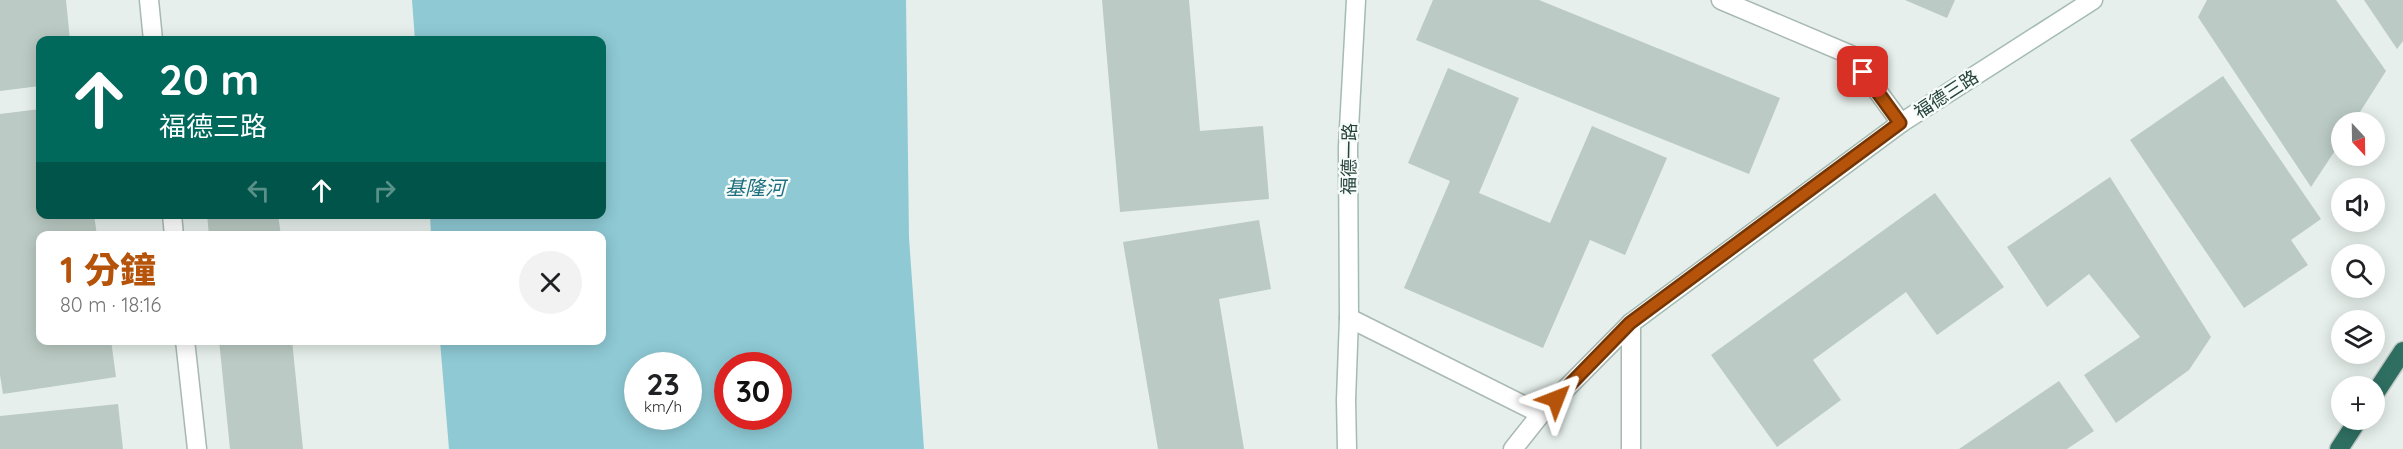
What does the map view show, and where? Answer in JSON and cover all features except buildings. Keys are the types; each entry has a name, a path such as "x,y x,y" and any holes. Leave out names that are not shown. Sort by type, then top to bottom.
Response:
{"highway":[{"path":"2385,378 2403,351"},
{"path":"2339,449 2351,430"}],"street":[{"path":"149,0 153,36"},
{"name":"福德一路","path":"1347,449 1348,147 1356,0"},
{"path":"1721,0 1851,55 1900,123"},
{"name":"福德三路","path":"1513,449 1540,414 1630,323 1900,123 2093,0"},
{"path":"1349,318 1540,414"},
{"path":"1630,323 1631,449"},
{"path":"186,345 197,449"}],"water":[{"name":"基隆河","path":"412,0 906,0 909,238 924,449 449,449 440,345 606,345 606,231 431,231 430,219 606,219 606,36 415,36"}],"route":[{"path":"1556,399 1630,323 1900,123 1863,72"}]}
